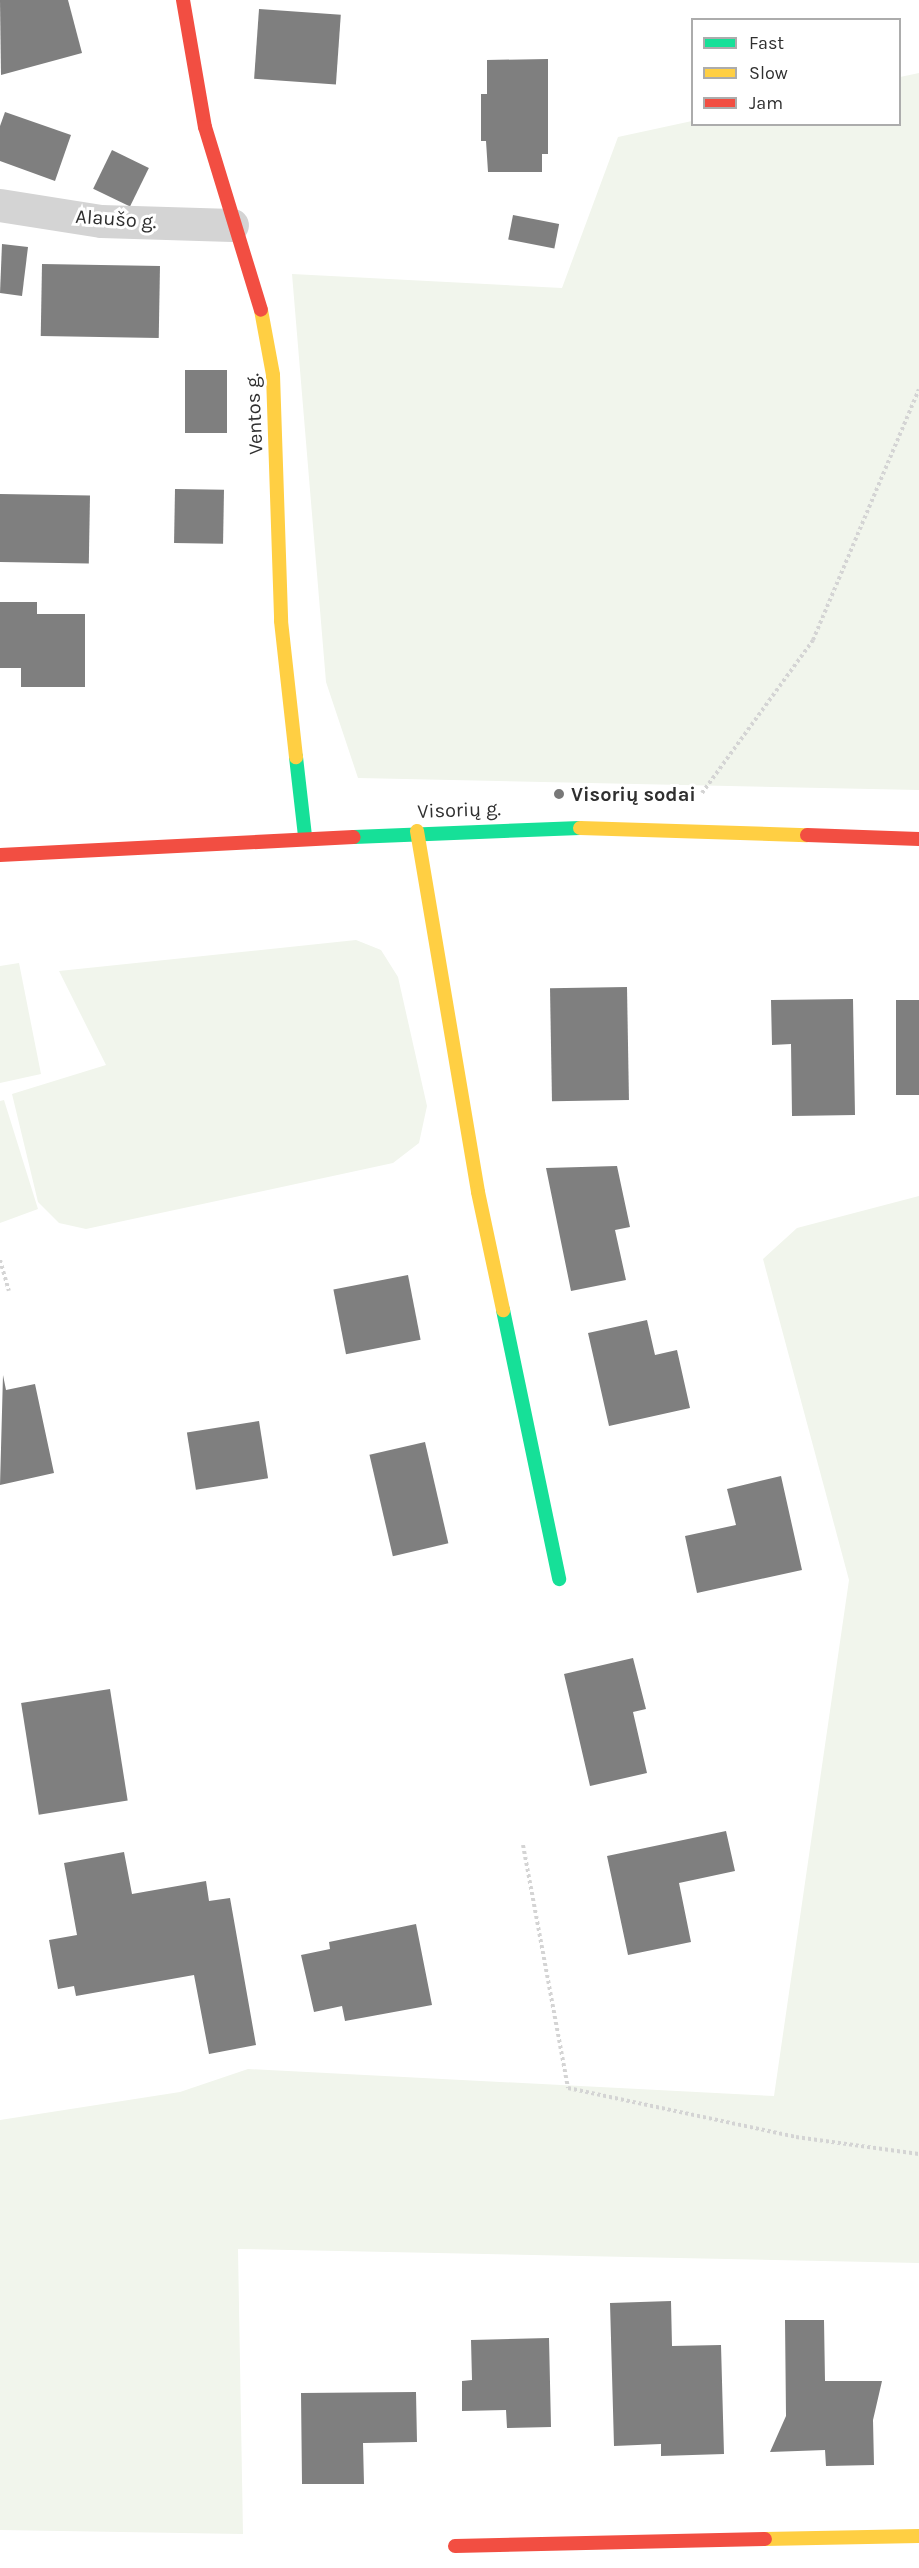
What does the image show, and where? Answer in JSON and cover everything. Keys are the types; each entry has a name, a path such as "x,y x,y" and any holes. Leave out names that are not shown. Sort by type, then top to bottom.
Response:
{"street":[{"name":"Ventos g.","path":"183,0 205,127 232,225 264,318 273,375 281,621 305,836"},
{"name":"Alaušo g.","path":"0,205 101,221 232,225"},
{"name":"Visorių g.","path":"0,855 305,836 555,826 919,839"},
{"path":"417,831 478,1192 559,1579"},
{"path":"455,2546 919,2536"}],"path":[{"path":"676,831 763,704 813,640 919,389"},
{"path":"0,1260 9,1291"},
{"path":"523,1845 568,2088 796,2137 919,2154"}],"shaded area":[{"path":"919,73 919,790 358,778 326,682 292,274 562,288 618,137 691,121 691,126 901,126 901,77"},
{"path":"356,940 381,950 398,977 427,1106 419,1143 393,1163 86,1229 59,1223 38,1202 12,1094 106,1065 59,971"},
{"path":"19,963 41,1074 0,1083 0,966"},
{"path":"4,1100 38,1209 0,1223 0,1101"},
{"path":"919,1196 919,2263 238,2249 243,2534 0,2530 0,2120 180,2092 248,2069 774,2096 849,1580 763,1259 797,1228"}],"building":[{"path":"0,0 68,0 82,53 1,75"},
{"path":"259,9 341,15 336,85 254,79"},
{"path":"548,59 548,154 542,154 542,172 488,172 486,141 481,141 481,94 487,94 487,60"},
{"path":"5,112 71,135 55,181 0,161 0,126"},
{"path":"112,150 149,168 130,207 93,189"},
{"path":"513,215 559,224 554,249 508,240"},
{"path":"2,244 28,247 22,296 0,293"},
{"path":"42,264 160,266 159,338 41,336"},
{"path":"185,370 227,370 227,433 185,433"},
{"path":"175,489 224,490 223,544 174,543"},
{"path":"0,494 90,496 89,564 0,562"},
{"path":"0,602 37,602 37,614 85,614 85,687 21,687 21,668 0,668"},
{"path":"627,987 629,1100 552,1101 550,988"},
{"path":"853,999 855,1115 792,1116 791,1044 772,1045 771,1000"},
{"path":"896,1000 919,1000 919,1095 896,1095"},
{"path":"617,1166 630,1227 615,1230 626,1280 571,1291 546,1168"},
{"path":"408,1275 421,1340 346,1354 333,1290"},
{"path":"647,1320 655,1355 677,1350 690,1408 609,1426 588,1333"},
{"path":"3,1375 6,1390 35,1384 54,1473 0,1485"},
{"path":"259,1421 268,1478 196,1490 187,1432"},
{"path":"425,1442 448,1543 393,1556 369,1455"},
{"path":"781,1476 802,1570 697,1593 685,1536 736,1525 727,1489"},
{"path":"633,1658 646,1709 633,1712 647,1773 590,1786 564,1674"},
{"path":"110,1689 128,1801 39,1815 21,1703"},
{"path":"726,1831 735,1871 679,1883 691,1942 628,1955 607,1856"},
{"path":"124,1852 132,1894 206,1881 209,1901 230,1898 256,2045 209,2054 194,1975 76,1996 74,1986 58,1989 49,1940 77,1935 64,1863"},
{"path":"416,1924 432,2005 345,2021 342,2006 314,2012 301,1955 330,1949 329,1942"},
{"path":"671,2301 672,2346 721,2345 724,2454 661,2456 661,2444 614,2446 610,2303"},
{"path":"785,2320 824,2320 825,2381 882,2381 873,2420 874,2465 826,2466 825,2450 770,2452 786,2416"},
{"path":"549,2338 551,2427 507,2428 506,2410 462,2411 462,2381 472,2380 471,2340"},
{"path":"416,2392 417,2442 363,2443 364,2484 302,2484 301,2393"}],"traffic: fast":[{"path":"296,757 305,836"},
{"path":"354,837 580,828"},
{"path":"503,1310 559,1579"}],"traffic: slow":[{"path":"261,310 273,375 281,621 296,757"},
{"path":"580,828 807,835"},
{"path":"417,831 478,1192 503,1310"},
{"path":"765,2539 919,2536"}],"traffic: jam":[{"path":"183,0 205,127 261,310"},
{"path":"807,835 919,839"},
{"path":"0,855 354,837"},
{"path":"455,2546 765,2539"}],"place":[{"name":"Visorių sodai","path":"559,794"}]}
